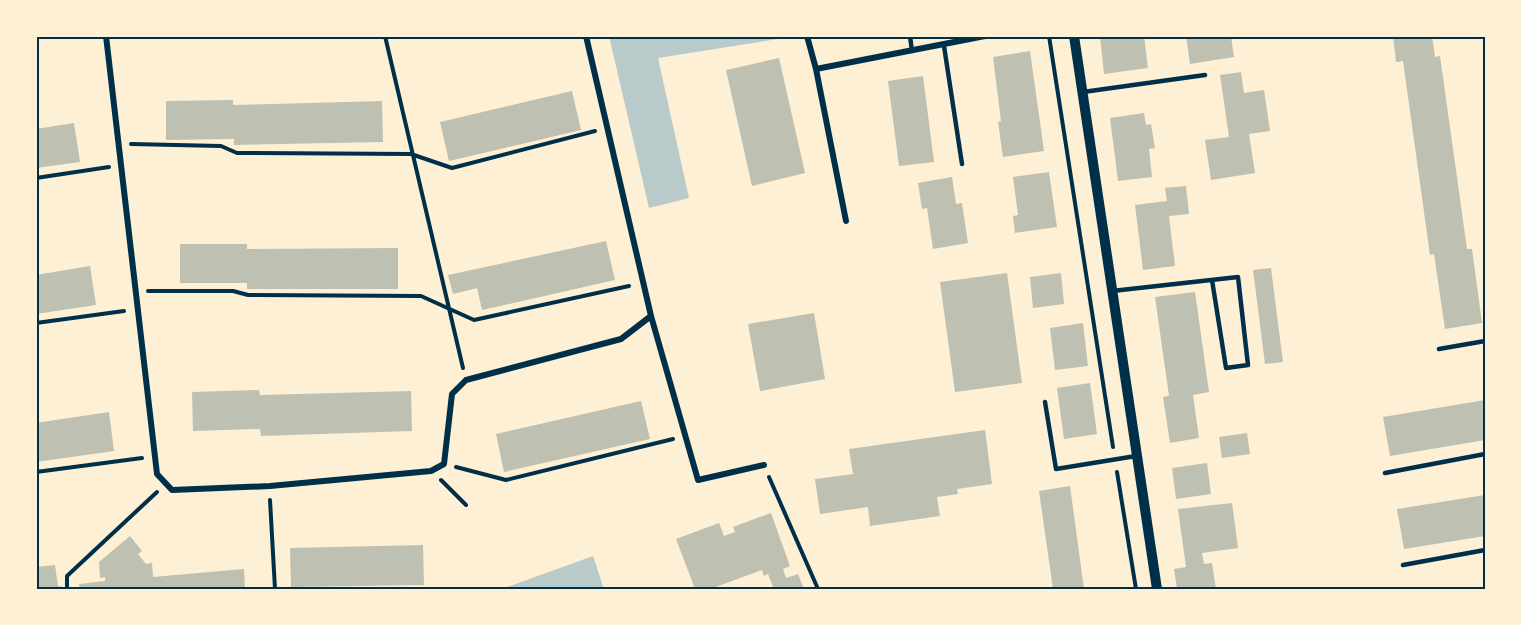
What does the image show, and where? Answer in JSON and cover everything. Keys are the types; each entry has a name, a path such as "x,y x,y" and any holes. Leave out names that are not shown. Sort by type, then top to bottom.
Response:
{"street":[{"path":"106,36 157,474 172,490 270,486 431,471 444,464 452,394 466,380 621,339 651,316"},
{"path":"586,36 651,316 698,480 764,465"},
{"path":"807,36 816,69 846,220"},
{"path":"816,69 944,46 985,36"},
{"path":"1074,36 1157,589"}],"lane":[{"path":"910,36 912,52"},
{"path":"944,46 962,164"},
{"path":"1083,92 1205,75"},
{"path":"1112,291 1238,277 1248,366 1226,368 1212,280"},
{"path":"1439,349 1485,341"},
{"path":"1046,402 1056,469 1136,456"},
{"path":"1384,473 1485,454"},
{"path":"1403,565 1485,550"}],"path":[{"path":"385,36 466,380"},
{"path":"1049,36 1136,589"},
{"path":"118,143 221,146 237,153 411,154 452,168 608,128"},
{"path":"36,178 121,166"},
{"path":"135,291 233,291 248,295 421,296 474,320 643,283"},
{"path":"36,323 137,309"},
{"path":"444,464 506,480 685,436"},
{"path":"36,472 155,456"},
{"path":"764,465 818,589"},
{"path":"431,471 466,505"},
{"path":"67,589 67,576 166,484"},
{"path":"270,486 275,589"}],"shaded area":[{"path":"609,36 790,37 658,58 689,198 649,208"},
{"path":"593,556 604,589 502,589"}],"building":[{"path":"1100,36 1144,36 1148,68 1104,74"},
{"path":"1186,36 1231,36 1234,57 1190,64"},
{"path":"1393,36 1432,36 1435,57 1440,56 1467,249 1472,249 1482,323 1445,329 1434,254 1430,255 1403,61 1396,62"},
{"path":"1030,51 1044,151 1003,157 993,57"},
{"path":"779,58 805,173 752,186 726,70"},
{"path":"1241,72 1244,93 1264,90 1270,131 1249,134 1255,173 1211,180 1205,140 1229,137 1220,75"},
{"path":"923,76 934,162 899,166 888,81"},
{"path":"572,91 581,130 449,161 440,122"},
{"path":"233,100 233,105 382,101 383,142 234,145 234,139 166,140 166,101"},
{"path":"1144,113 1146,125 1151,124 1155,148 1149,149 1152,177 1118,181 1110,118"},
{"path":"74,123 80,162 36,168 36,129"},
{"path":"1049,172 1057,227 1015,233 1013,216 1018,215 1013,177"},
{"path":"952,177 956,204 962,203 968,243 933,249 927,208 922,209 918,183"},
{"path":"1186,186 1189,214 1169,216 1175,266 1143,270 1135,205 1167,201 1165,188"},
{"path":"606,241 615,280 482,310 477,288 453,294 448,275"},
{"path":"180,244 247,244 247,249 398,248 398,289 247,289 247,283 180,283"},
{"path":"90,266 96,305 36,314 36,275"},
{"path":"1271,268 1283,362 1265,364 1253,270"},
{"path":"1007,273 1022,383 955,392 940,282"},
{"path":"1061,273 1064,304 1033,308 1030,277"},
{"path":"1195,292 1209,392 1193,395 1199,438 1170,443 1163,397 1169,396 1155,297"},
{"path":"814,313 825,379 760,391 748,324"},
{"path":"1083,323 1088,366 1055,370 1050,328"},
{"path":"1090,383 1097,434 1064,439 1057,388"},
{"path":"259,390 260,395 411,391 412,431 261,436 260,429 193,431 192,392"},
{"path":"1485,400 1485,440 1390,456 1383,417"},
{"path":"641,401 650,439 504,472 496,434"},
{"path":"109,412 114,451 36,462 36,423"},
{"path":"985,430 992,484 957,489 958,494 937,497 940,516 870,526 868,507 820,514 815,479 853,474 849,449"},
{"path":"1247,433 1250,454 1222,458 1219,437"},
{"path":"1207,463 1211,494 1176,499 1172,468"},
{"path":"1070,486 1084,589 1053,589 1039,491"},
{"path":"1485,495 1485,536 1404,549 1397,509"},
{"path":"1232,503 1238,548 1202,553 1204,564 1212,563 1216,589 1177,589 1174,569 1186,567 1178,509"},
{"path":"771,513 790,566 783,569 786,578 798,574 804,589 774,589 768,574 764,576 762,570 710,589 695,589 676,539 719,523 724,536 735,532 733,527"},
{"path":"130,536 142,551 138,554 146,564 152,563 153,577 244,569 245,589 80,589 79,584 105,581 105,577 100,578 99,562"},
{"path":"423,545 424,585 291,587 290,548"},
{"path":"55,565 58,586 76,589 36,589 36,567"}]}
